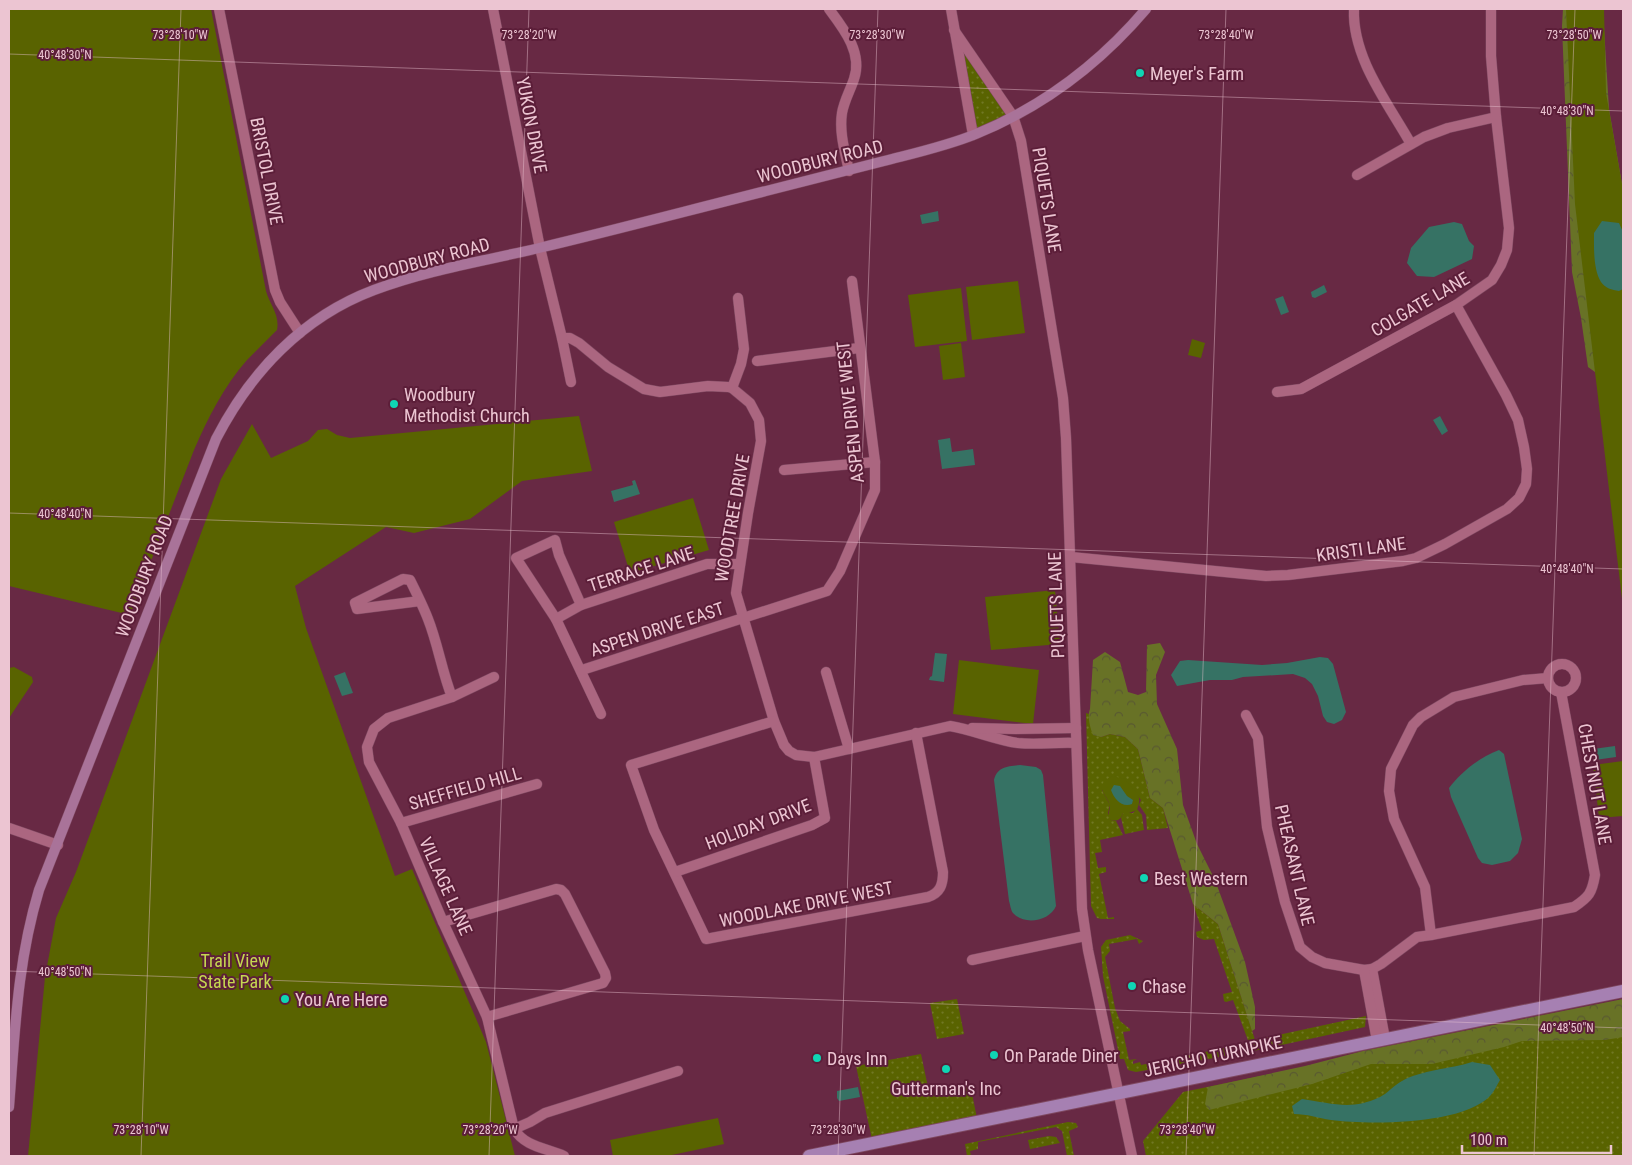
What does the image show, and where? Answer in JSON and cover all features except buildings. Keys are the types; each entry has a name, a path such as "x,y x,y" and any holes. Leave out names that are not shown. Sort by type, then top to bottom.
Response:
{"main road":[{"name":"WOODBURY ROAD","path":"9,1107 20,971 39,890 58,846 156,590 216,440 230,413 256,376 280,350 332,310 374,290 408,279 540,248 924,151 973,135 1013,116 1058,89 1116,41 1146,9"},
{"name":"JERICHO TURNPIKE","path":"809,1156 1623,991"}],"street":[{"name":"BRISTOL DRIVE","path":"219,9 275,290 280,302 300,333"},
{"name":"YUKON DRIVE","path":"493,9 540,248"},
{"path":"829,9 846,32 855,58 854,78 842,113 841,131 849,170"},
{"path":"951,9 973,135"},
{"path":"1354,9 1358,44 1366,66 1411,144"},
{"name":"COLGATE LANE","path":"1277,392 1301,389 1456,305 1492,280 1501,265 1507,250 1509,228 1496,117 1491,56 1491,9"},
{"name":"PIQUETS LANE","path":"954,30 1013,116 1021,141 1063,398 1085,936 1132,1156"},
{"path":"1357,175 1424,137 1448,128 1496,117"},
{"path":"540,248 571,382"},
{"name":"ASPEN DRIVE WEST","path":"742,618 827,591 840,571 875,490 875,462 859,348 852,281"},
{"path":"562,338 570,338 579,343 608,367 644,389 660,392 708,386 732,388 741,364 744,349 738,298"},
{"name":"KRISTI LANE","path":"1071,558 1266,576 1288,575 1416,558 1507,509 1519,498 1526,484 1527,469 1521,429 1506,395 1456,305"},
{"path":"757,361 859,348"},
{"name":"WOODTREE DRIVE","path":"732,388 750,403 759,420 761,441 736,593 774,721 784,745 789,751 804,757 814,757 950,726 999,740 1020,743 1076,743"},
{"path":"784,470 875,462"},
{"path":"581,605 559,555 555,540 516,558 556,619 582,670 601,714"},
{"name":"TERRACE LANE","path":"556,619 581,605 707,564 740,564"},
{"path":"420,601 357,609 355,603 403,579 410,580 420,601 428,620 452,697"},
{"name":"ASPEN DRIVE EAST","path":"582,670 742,618"},
{"path":"1559,665 1568,666 1572,669 1575,682 1570,690 1561,692 1553,689 1548,682 1551,669 1559,665"},
{"path":"826,672 849,749"},
{"name":"VILLAGE LANE","path":"494,677 452,697 388,718 374,729 367,747 369,762 401,824 443,922 487,1017 514,1129"},
{"path":"1431,935 1425,887 1394,818 1389,791 1390,769 1405,737 1413,725 1421,717 1454,697 1523,680 1548,678"},
{"name":"CHESTNUT LANE","path":"1368,969 1392,957 1417,937 1574,907 1588,896 1593,889 1595,875 1561,692"},
{"name":"PHEASANT LANE","path":"1246,715 1258,738 1267,827 1285,902 1300,948 1312,957 1325,962 1368,969"},
{"name":"WOODLAKE DRIVE WEST","path":"774,721 631,765 654,830 706,939 934,895 941,888 943,872 916,734"},
{"name":"WOODTREE DRIVE","path":"965,729 1076,728"},
{"name":"HOLIDAY DRIVE","path":"675,872 812,825 824,818 814,757"},
{"name":"SHEFFIELD HILL","path":"401,824 537,784"},
{"path":"9,828 58,846"},
{"path":"443,922 556,889 561,890 565,894 605,973 606,978 602,983 487,1017"},
{"path":"972,960 1085,936"},
{"path":"1368,969 1381,1040"},
{"path":"564,1156 531,1144 517,1135 514,1129 545,1113 678,1071"}],"green space":[{"path":"9,9 211,9 266,291 278,325 277,330 239,370 224,391 205,426 130,615 9,586"},
{"path":"1563,9 1604,9 1609,109 1623,190 1623,309 1602,377 1588,367 1572,272 1562,26"},
{"path":"1566,9 1604,9 1606,93 1623,190 1623,607 1575,204"},
{"path":"956,34 1011,116 974,133"},
{"path":"1018,281 1025,333 972,340 966,287"},
{"path":"961,288 967,341 915,347 908,295"},
{"path":"1192,339 1205,343 1201,358 1188,355"},
{"path":"961,343 965,377 943,380 939,346"},
{"name":"Trail View State Park","path":"579,416 592,471 522,481 470,519 414,533 386,527 295,586 306,628 395,876 412,869 486,1042 515,1156 28,1156 45,977 56,918 76,872 221,479 252,424 271,458 308,441 318,430 327,429 337,435 350,438"},
{"path":"693,498 709,550 630,573 614,522"},
{"path":"1055,590 1060,644 991,650 985,597"},
{"path":"1160,643 1165,652 1156,675 1157,704 1177,749 1183,805 1197,844 1215,880 1245,962 1255,1007 1255,1029 1252,1031 1218,924 1193,904 1163,808 1150,798 1138,749 1125,737 1110,734 1101,737 1093,735 1090,725 1093,660 1105,652 1120,662 1128,692 1138,695 1146,692 1147,645"},
{"path":"959,660 1039,670 1033,724 953,714"},
{"path":"14,667 32,677 33,682 9,718 9,668"},
{"path":"1086,713 1089,714 1091,727 1101,737 1110,734 1125,737 1138,749 1150,798 1163,808 1168,828 1147,830 1146,815 1139,805 1141,800 1133,791 1124,788 1102,790 1110,805 1108,813 1111,820 1116,821 1123,835 1100,840 1102,852 1095,853 1098,868 1106,867 1106,872 1099,874 1108,918 1114,917 1114,919 1097,918 1091,906"},
{"path":"1623,761 1623,816 1599,818 1593,765"},
{"path":"1113,776 1125,779 1139,796 1137,810 1123,813 1116,821 1109,818 1109,802 1102,790 1106,779"},
{"path":"1137,809 1142,815 1144,830 1125,834 1121,818 1123,813 1133,813"},
{"path":"1193,904 1218,924 1255,1040 1366,1016 1365,1027 1258,1050 1136,1072 1128,1070 1124,1059 1120,1059 1103,976 1101,947 1106,940 1130,935 1143,941 1139,944 1137,939 1109,944 1110,951 1105,957 1115,1008 1120,1021 1130,1029 1130,1031 1123,1032 1129,1060 1137,1059 1133,1061 1133,1064 1140,1062 1141,1065 1249,1043 1233,1000 1224,1001 1223,994 1232,992 1214,939 1204,940 1197,937 1196,932 1202,930"},
{"path":"957,999 964,1034 937,1039 930,1003"},
{"path":"1623,999 1623,1037 1605,1040 1522,1041 1432,1064 1371,1064 1312,1084 1209,1110 1205,1104 1208,1087 1363,1051"},
{"path":"1623,1002 1623,1156 1146,1156 1143,1141 1183,1092"},
{"path":"921,1054 929,1092 970,1084 978,1123 873,1144 856,1066"},
{"path":"718,1118 724,1144 667,1156 613,1156 610,1140"},
{"path":"1068,1122 1076,1123 1078,1127 1069,1131 1074,1156 1067,1156 1062,1131 1056,1127 978,1142 978,1149 970,1151 971,1156 967,1156 965,1144"},
{"path":"1049,1136 1056,1137 1060,1143 1030,1149 1028,1140"}],"shaded area":[{"path":"938,211 939,221 922,224 920,215"},
{"path":"1602,221 1619,223 1623,232 1623,289 1619,291 1605,286 1598,277 1594,233"},
{"path":"1454,222 1462,224 1469,241 1474,246 1472,259 1434,277 1417,276 1407,263 1411,248 1429,227"},
{"path":"1324,285 1327,292 1315,298 1312,297 1311,292"},
{"path":"1283,296 1289,312 1281,315 1275,299"},
{"path":"1440,416 1448,431 1442,435 1433,420"},
{"path":"950,438 952,452 973,449 975,465 942,469 938,440"},
{"path":"635,480 640,494 614,502 611,491 633,485 632,481"},
{"path":"935,653 947,654 944,682 929,680 932,676"},
{"path":"1320,657 1328,658 1333,664 1346,712 1342,720 1334,724 1327,722 1323,716 1318,696 1312,684 1305,678 1293,674 1243,677 1232,680 1210,680 1177,686 1171,675 1180,661 1188,660 1262,665"},
{"path":"345,672 353,693 342,696 334,676"},
{"path":"1615,746 1616,757 1595,760 1593,749"},
{"path":"1499,750 1504,754 1522,839 1518,853 1510,861 1492,865 1482,863 1478,858 1451,797 1449,788 1471,766"},
{"path":"1020,765 1036,767 1041,770 1043,775 1056,906 1048,915 1036,920 1018,917 1011,909 994,780 1000,770"},
{"path":"1114,785 1120,786 1127,796 1133,800 1132,804 1122,804 1114,797 1111,790"},
{"path":"1472,1062 1490,1065 1500,1080 1490,1096 1477,1106 1459,1113 1437,1118 1391,1122 1348,1122 1294,1114 1292,1106 1302,1099 1341,1105 1360,1104 1380,1097 1410,1077"},
{"path":"858,1087 860,1097 839,1101 837,1098 837,1091"}],"place":[{"name":"Meyer's Farm","path":"1140,73"},
{"name":"Woodbury Methodist Church","path":"394,404"},
{"name":"Best Western","path":"1144,878"},
{"name":"Chase","path":"1132,986"},
{"name":"You Are Here","path":"285,999"},
{"name":"On Parade Diner","path":"994,1055"},
{"name":"Days Inn","path":"817,1058"},
{"name":"Gutterman's Inc","path":"946,1069"}]}
